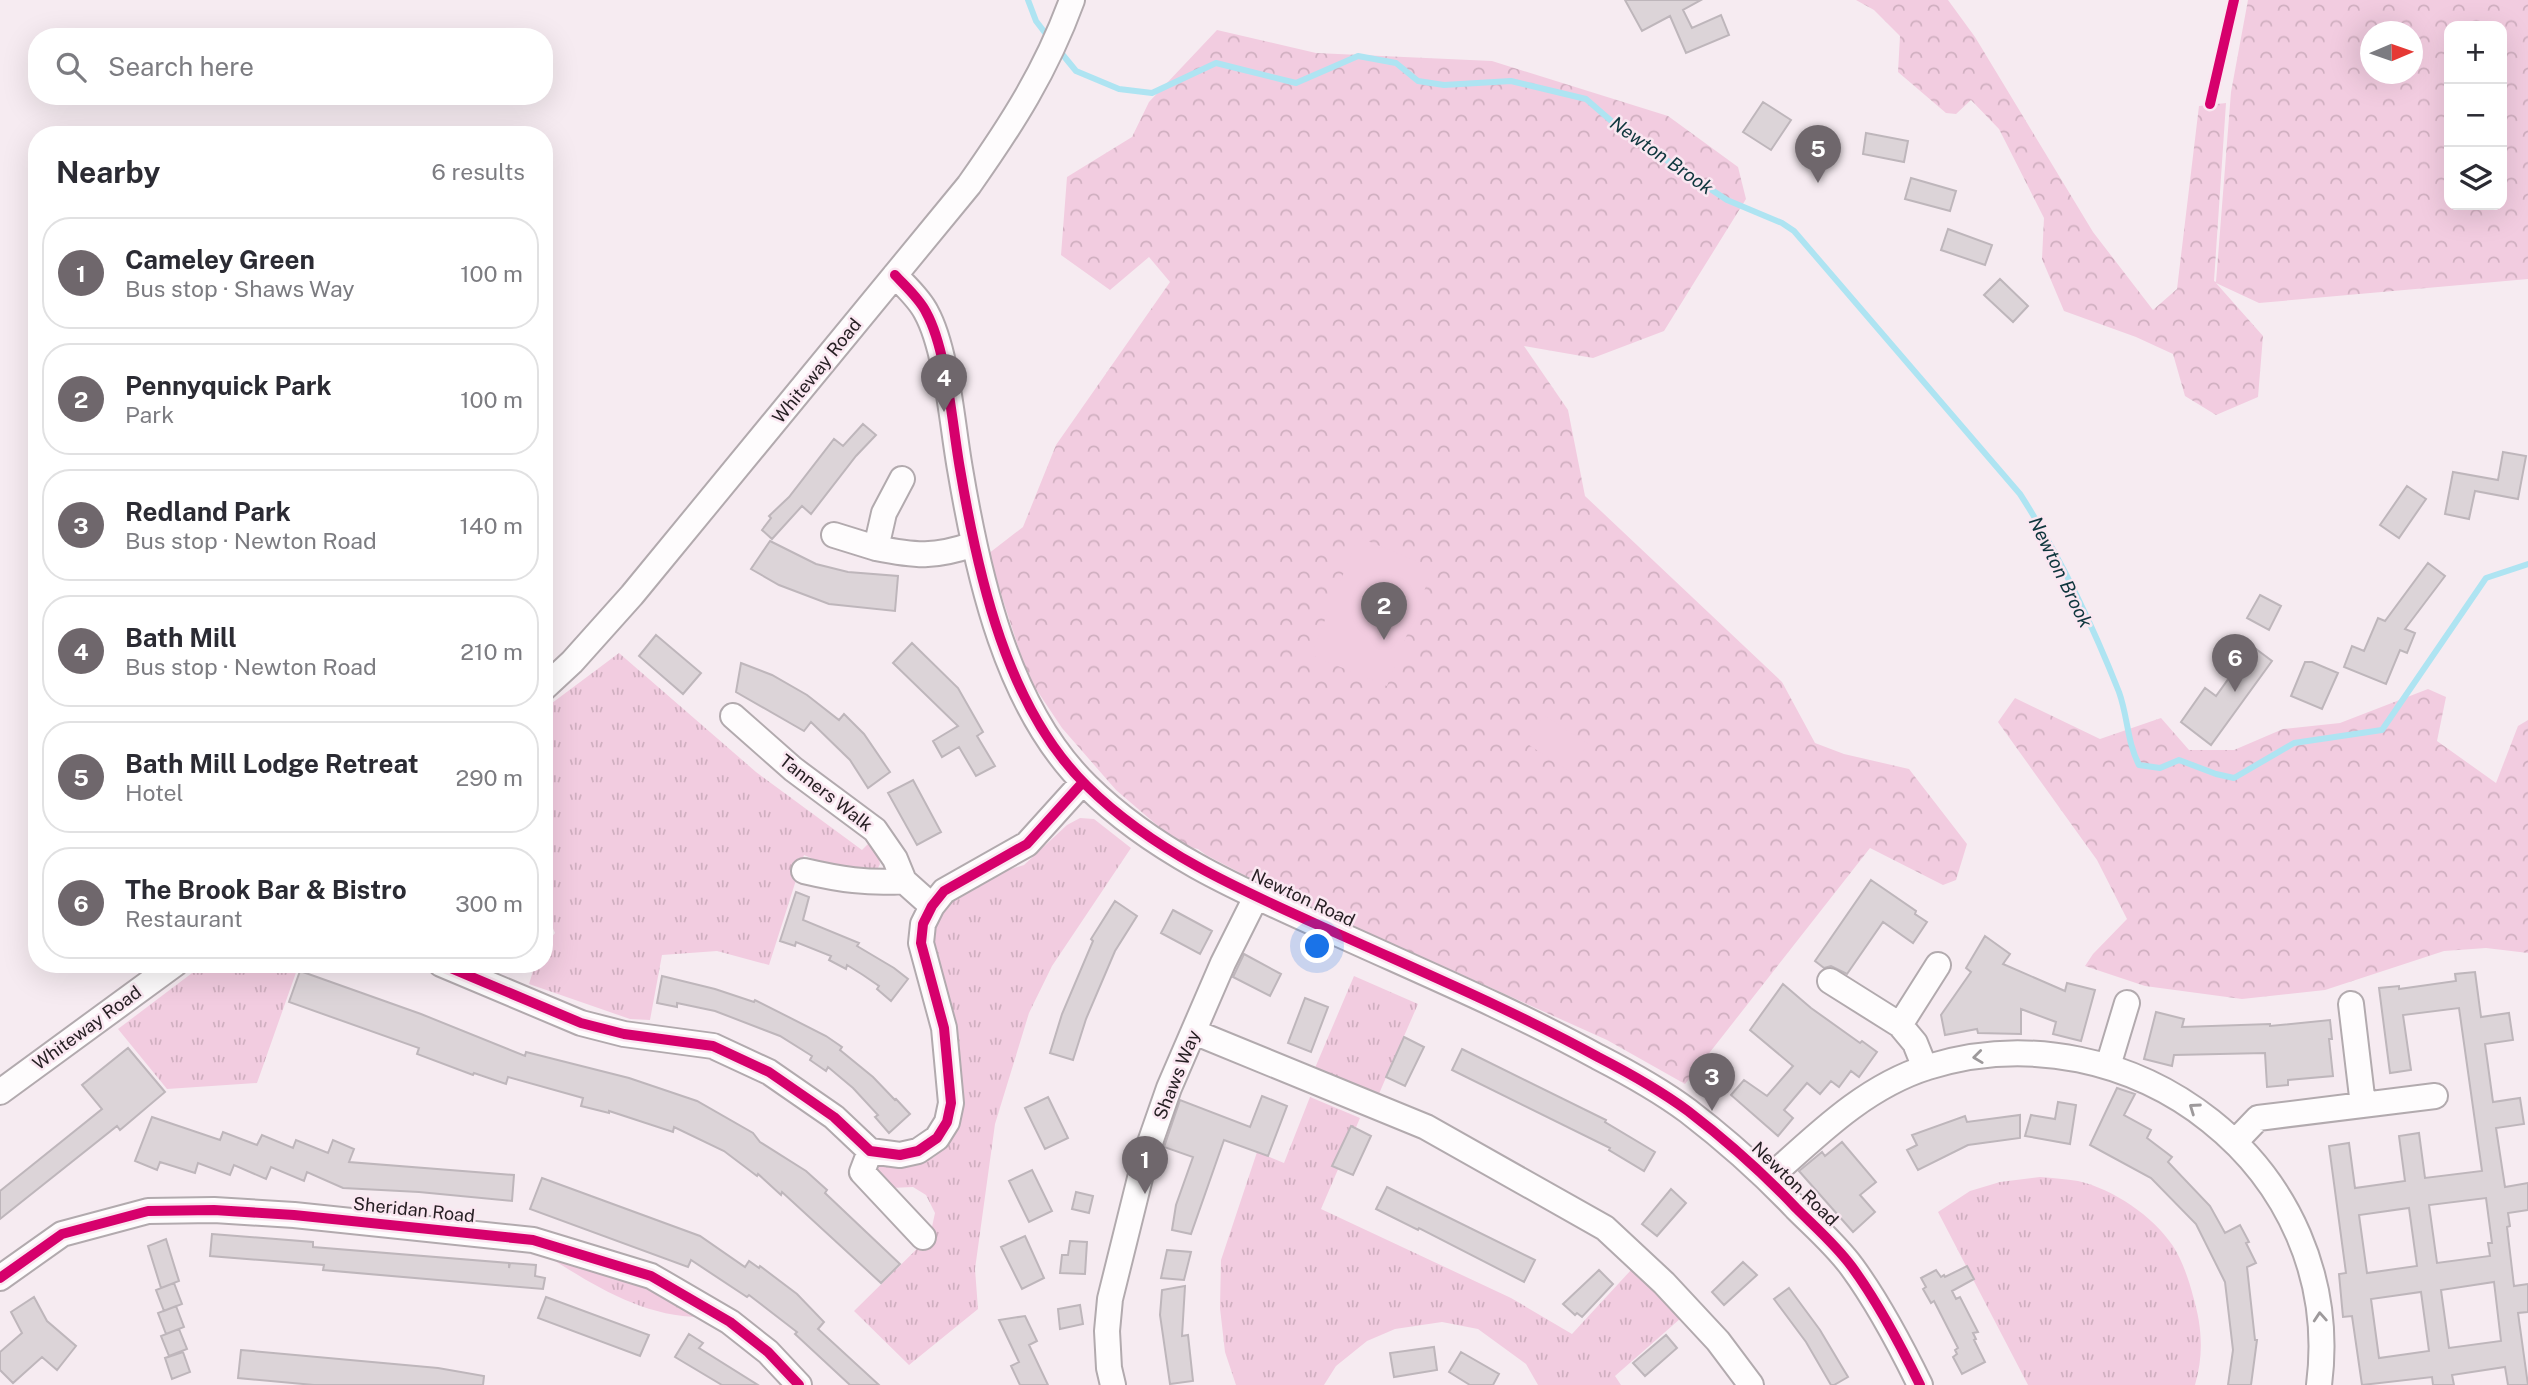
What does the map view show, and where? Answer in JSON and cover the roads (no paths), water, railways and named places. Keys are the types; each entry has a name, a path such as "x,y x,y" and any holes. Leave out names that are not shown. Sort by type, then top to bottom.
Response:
{"street":[{"name":"Whiteway Road","path":"553,680 632,595 969,185 1013,120 1045,65 1072,0"},
{"name":"Newton Road","path":"895,275 925,309 939,344 974,544 1009,660 1025,698 1062,758 1083,782 1115,813 1181,859 1256,897 1532,1022 1612,1065 1686,1110 1768,1179 1850,1263 1894,1331 1920,1385"},
{"path":"876,548 884,513 902,479"},
{"path":"835,535 876,548 915,555 933,555 974,544"},
{"name":"Tanners Walk","path":"733,716 793,769 875,830 895,859 904,881 932,906"},
{"path":"462,973 581,1023 624,1034 713,1046 769,1072 834,1117 870,1151 900,1156 918,1151 937,1138 947,1122 951,1103 944,1028 922,943 923,923 944,891 1027,844 1083,782"},
{"path":"804,871 848,881 904,881"},
{"name":"Shaws Way","path":"1113,1385 1107,1331 1110,1299 1146,1154 1169,1088 1223,963 1256,897"},
{"path":"1900,1025 1938,965"},
{"name":"Whiteway Road","path":"0,1092 163,973"},
{"path":"1830,981 1900,1025 1915,1043 1925,1068"},
{"path":"2108,1066 2127,1003"},
{"path":"2351,1004 2363,1105"},
{"path":"1194,1032 1426,1127 1605,1228 1673,1293 1718,1341 1751,1385"},
{"path":"1768,1179 1852,1107 1899,1079 1925,1068 1973,1058 2023,1054 2073,1058 2108,1066 2150,1083 2186,1102 2217,1125 2259,1169 2277,1194 2301,1239 2319,1302 2322,1354 2319,1385"},
{"path":"2235,1142 2258,1118 2435,1096"},
{"path":"870,1151 862,1172 923,1237"},
{"name":"Sheridan Road","path":"0,1279 62,1234 148,1210 214,1210 294,1215 533,1240 651,1276 730,1322 768,1352 799,1385"}],"waterway":[{"name":"Newton Brook","path":"1028,0 1036,21 1049,38"},
{"name":"Newton Brook","path":"1058,49 1076,71 1119,89 1152,93 1216,63 1296,83 1358,56 1396,63 1418,81 1444,85 1511,81 1586,99 1624,132 1727,200 1782,223 1794,231 2020,494 2062,566 2098,641 2119,692 2139,765 2160,768 2179,760 2234,778 2294,743 2382,730 2486,578 2528,564"}],"place":[{"name":"Bath Mill Lodge Retreat","path":"1818,183"},
{"name":"Bath Mill","path":"944,412"},
{"name":"Pennyquick Park","path":"1384,640"},
{"name":"The Brook Bar & Bistro","path":"2235,692"},
{"name":"Redland Park","path":"1712,1111"},
{"name":"Cameley Green","path":"1145,1194"}]}
